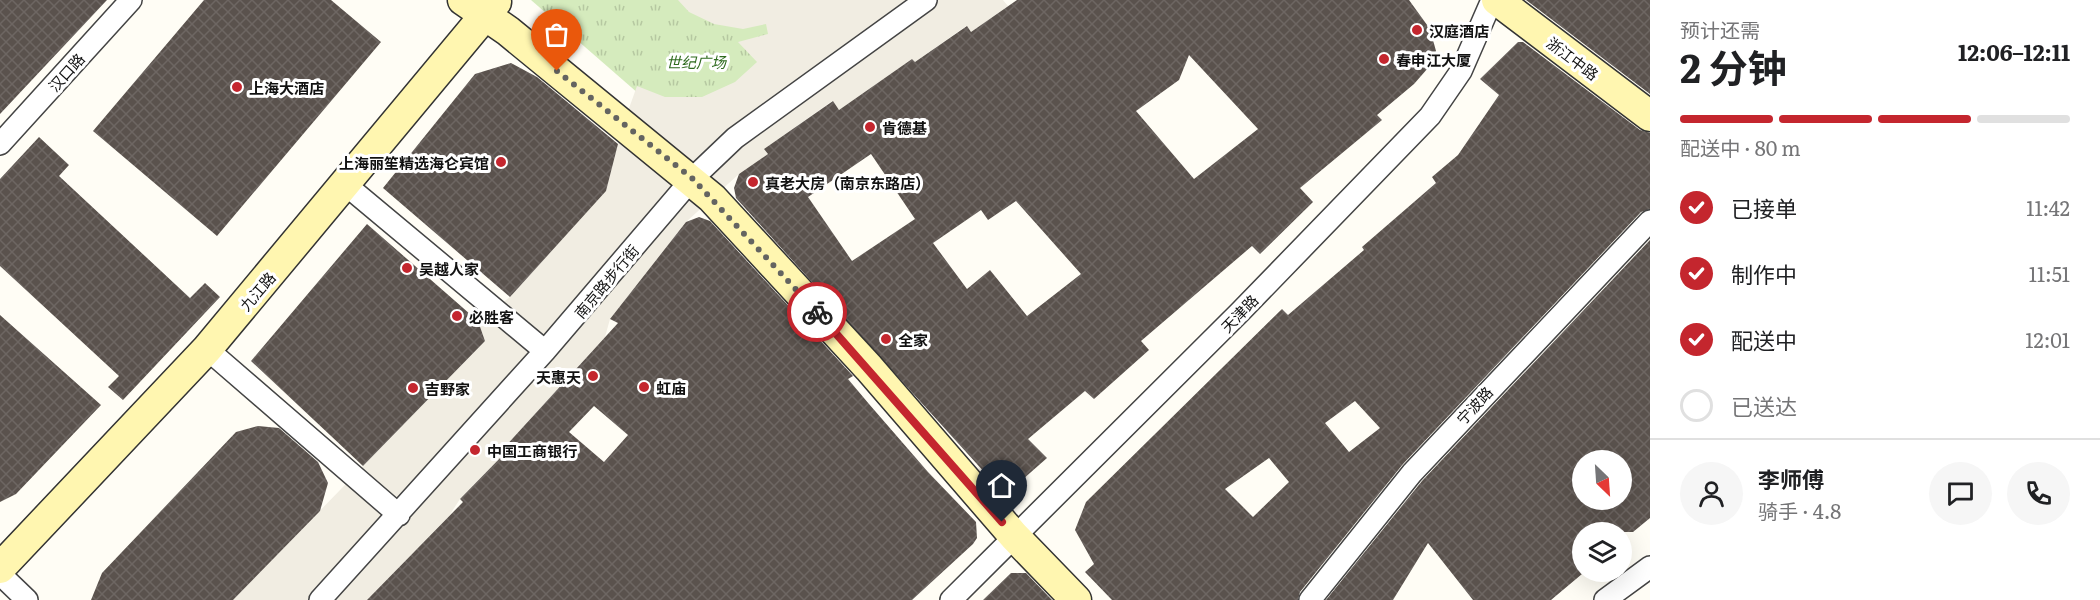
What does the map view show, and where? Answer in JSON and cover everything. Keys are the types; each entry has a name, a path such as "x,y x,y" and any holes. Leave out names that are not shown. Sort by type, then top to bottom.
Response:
{"street":[{"name":"汉口路","path":"0,144 131,0"},
{"name":"南京路步行街","path":"320,600 545,351 692,178 735,138 926,0"},
{"name":"天津路","path":"951,600 1240,312 1430,116 1461,71 1492,0"},
{"name":"浙江中路","path":"1497,0 1650,116"},
{"path":"481,5 508,31 692,178 869,368 1014,536 1076,600"},
{"name":"九江路","path":"0,568 207,349 346,185 481,5"},
{"path":"346,185 545,351"},
{"name":"宁波路","path":"1310,600 1419,465 1650,221"},
{"path":"207,349 399,515"},
{"path":"1605,600 1650,567"},
{"path":"0,574 27,600"}],"green space":[{"name":"世纪广场","path":"531,0 874,0 693,141"}],"shaded area":[{"path":"678,0 1003,0 1008,6 971,32 966,26 915,62 912,59 839,110 832,101 764,149 768,154 739,174 686,222 610,319 605,337 502,450 504,454 460,499 449,516 367,600 233,600 485,341 478,321 510,297 606,191 623,125 637,86 665,97 702,97 735,82 757,62 738,42 768,34 766,24 743,29 714,24 689,12"}],"building":[{"path":"0,0 107,0 0,114"},
{"name":"上海大酒店","path":"204,0 331,0 381,42 217,236 93,131"},
{"path":"1017,0 1409,0 1430,29 1436,51 1428,68 1414,84 1377,115 1382,120 1300,188 1313,202 1260,254 1252,246 1141,341 1149,350 1094,399 1085,391 1028,439 1047,458 1005,495 736,198 734,188 739,174 768,154 764,149 833,101 839,110 912,59 915,62 967,26 971,32","holes":["1189,55 1258,129 1194,179 1136,111 1179,80","871,154 915,219 852,261 808,197","1016,201 1081,274 1027,316 990,270 967,289 933,243 981,210 988,220"]},
{"path":"1526,0 1650,0 1650,94"},
{"path":"1518,42 1523,42 1640,130 1650,133 1650,209 1641,212 1403,464 1300,592 1298,600 1112,600 1085,572 1094,564 1075,530 1086,502 1282,309 1288,315 1364,250 1362,247 1436,183 1432,177 1458,155 1499,95 1480,79","holes":["1355,401 1380,428 1349,452 1325,423","1269,458 1289,482 1253,517 1225,489"]},
{"path":"511,63 537,77 618,144 606,191 510,297 383,188 475,74"},
{"path":"39,137 69,165 59,176 190,298 205,283 220,297 123,400 108,387 119,376 0,266 0,179"},
{"path":"699,217 710,221 853,376 848,379 928,472 976,522 977,538 973,544 912,600 367,600 463,502 460,499 504,454 502,450 618,323 610,319 686,222","holes":["594,406 628,435 604,462 569,432"]},
{"path":"367,224 478,321 485,341 363,466 251,361"},
{"path":"1650,240 1650,518 1633,532 1632,522 1572,522 1572,582 1551,600 1473,600 1428,543 1393,600 1326,600 1422,481"},
{"path":"0,315 101,405 16,494 0,502"},
{"path":"258,426 279,428 318,462 328,483 320,511 233,600 91,600 102,573 236,432"},
{"path":"1011,573 1026,573 1052,600 983,600"}],"way so far":[{"path":"557,71 692,178 817,312"}],"place":[{"name":"汉庭酒店","path":"1417,30"},
{"name":"春申江大厦","path":"1384,59"},
{"name":"上海大酒店","path":"237,87"},
{"name":"肯德基","path":"870,127"},
{"name":"上海丽笙精选海仑宾馆","path":"501,162"},
{"name":"真老大房（南京东路店）","path":"753,182"},
{"name":"吴越人家","path":"407,268"},
{"name":"必胜客","path":"457,316"},
{"name":"全家","path":"886,339"},
{"name":"天惠天","path":"593,376"},
{"name":"虹庙","path":"644,387"},
{"name":"吉野家","path":"413,388"},
{"name":"中国工商银行","path":"475,450"}],"route":[{"path":"817,312 869,368 1002,522"}]}
